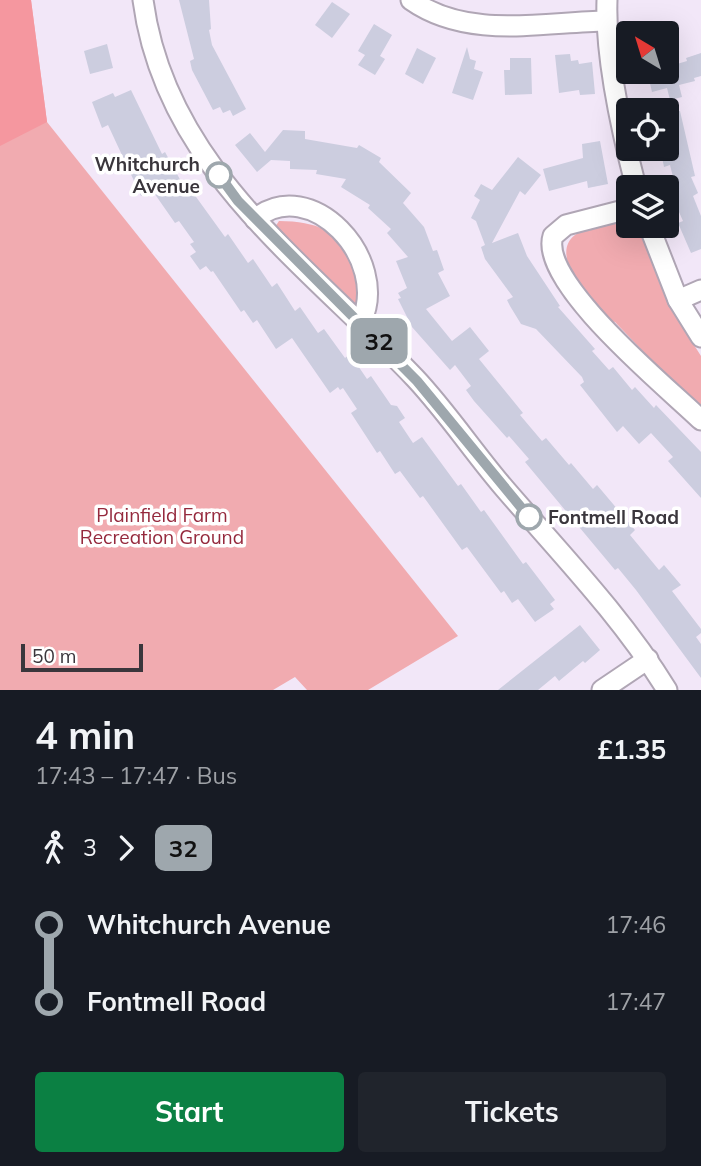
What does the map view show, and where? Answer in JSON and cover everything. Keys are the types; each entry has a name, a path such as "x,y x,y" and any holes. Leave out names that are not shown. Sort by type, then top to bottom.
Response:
{"street":[{"path":"144,0 155,60 188,133 238,201 417,381 648,659 667,690"},
{"path":"411,0 421,7 456,19 489,26 525,27 606,21"},
{"path":"607,0 606,21 622,124 633,175"},
{"path":"255,219 264,211 276,208 304,209 327,219 344,232 356,247 366,286 367,309 360,322"},
{"path":"616,212 566,225 554,236 551,254 568,285 600,324 701,420"},
{"path":"654,238 678,300 701,337"},
{"path":"678,300 701,290"},
{"path":"602,690 648,659"}],"green space":[{"name":"Plainfield Farm Recreation Ground","path":"0,0 31,0 47,122 458,636 368,690 307,690 295,677 273,690 0,690"},
{"path":"279,221 316,226 330,232 340,242 354,267 360,304 355,306 275,227"},
{"path":"616,222 616,238 642,238 673,312 701,356 701,412 615,322 605,320 582,291 566,254 568,244 575,235 589,228"}],"shaded area":[{"path":"0,0 31,0 47,122 0,146"}],"building":[{"path":"179,0 209,0 212,45 246,109 233,116 230,110 223,113 220,107 213,110 192,70 190,61 194,59"},
{"path":"332,2 350,14 332,38 315,25"},
{"path":"374,24 392,35 380,56 385,59 375,75 358,65 365,55 358,51"},
{"path":"107,44 113,68 90,74 84,51"},
{"path":"467,47 470,59 476,61 474,69 483,72 473,100 452,93"},
{"path":"417,48 436,58 423,84 405,74"},
{"path":"701,53 701,76 694,78 695,81 679,85 682,97 670,98 667,88 652,92 650,84 679,84 679,63 687,61 686,58"},
{"path":"570,54 571,61 578,60 579,64 592,62 595,94 580,95 579,90 559,93 555,55"},
{"path":"510,58 531,58 532,94 505,95 504,70 510,70"},
{"path":"131,90 162,154 165,152 183,185 186,183 225,237 228,234 248,263 253,259 272,287 277,283 295,311 300,307 318,333 324,329 345,358 350,354 367,379 371,376 391,405 397,406 405,418 399,422 413,443 422,437 458,486 461,484 481,512 484,510 523,564 526,562 555,600 550,604 554,609 535,622 518,599 512,603 504,591 501,593 467,547 462,550 423,496 420,498 400,471 395,474 380,451 377,453 351,413 357,409 343,388 340,390 338,387 330,393 292,338 276,349 257,320 253,323 244,310 241,312 213,271 206,266 200,270 190,256 196,252 190,244 194,242 179,221 175,223 152,190 141,196 108,125 102,128 92,102 113,93 115,97"},
{"path":"679,111 695,176 691,177 698,193 693,196 701,216 701,249 691,253 679,225 683,221 679,212 679,175 672,175 670,165 664,167 663,161 679,161"},
{"path":"283,130 305,131 305,139 357,148 359,145 381,158 379,162 411,193 403,203 424,227 433,251 437,250 444,270 438,273 450,296 426,309 452,341 470,327 489,351 479,359 523,413 520,415 542,441 546,438 569,465 571,463 593,489 597,485 635,530 630,535 659,570 664,565 681,585 672,591 701,629 701,633 696,637 701,644 701,678 636,590 618,568 615,570 525,462 529,459 474,401 466,390 471,386 455,365 450,370 412,327 398,299 401,298 398,293 407,288 396,261 408,257 387,233 391,229 368,208 370,205 341,187 346,179 316,174 317,170 290,169 290,161 271,160 257,172 235,145 250,133 265,152"},
{"path":"600,141 608,184 588,188 587,181 549,191 543,169 583,158 582,144"},
{"path":"518,157 541,175 525,195 520,191 492,243 518,233 527,256 560,306 558,307 595,349 592,351 609,370 613,367 632,390 635,387 654,408 656,405 701,452 701,498 668,461 673,457 651,433 639,444 623,426 617,432 580,385 584,382 582,377 536,329 521,324 510,306 507,300 513,297 485,259 481,247 485,245 476,221 471,218 480,200 474,196 481,184 492,190"},
{"path":"580,625 600,650 585,663 583,661 559,681 555,676 538,690 498,690"}],"bus line":[{"name":"32","path":"219,175 255,219 417,381 529,517"}],"place":[{"name":"Whitchurch Avenue","path":"219,175"},
{"name":"Fontmell Road","path":"529,517"}]}
